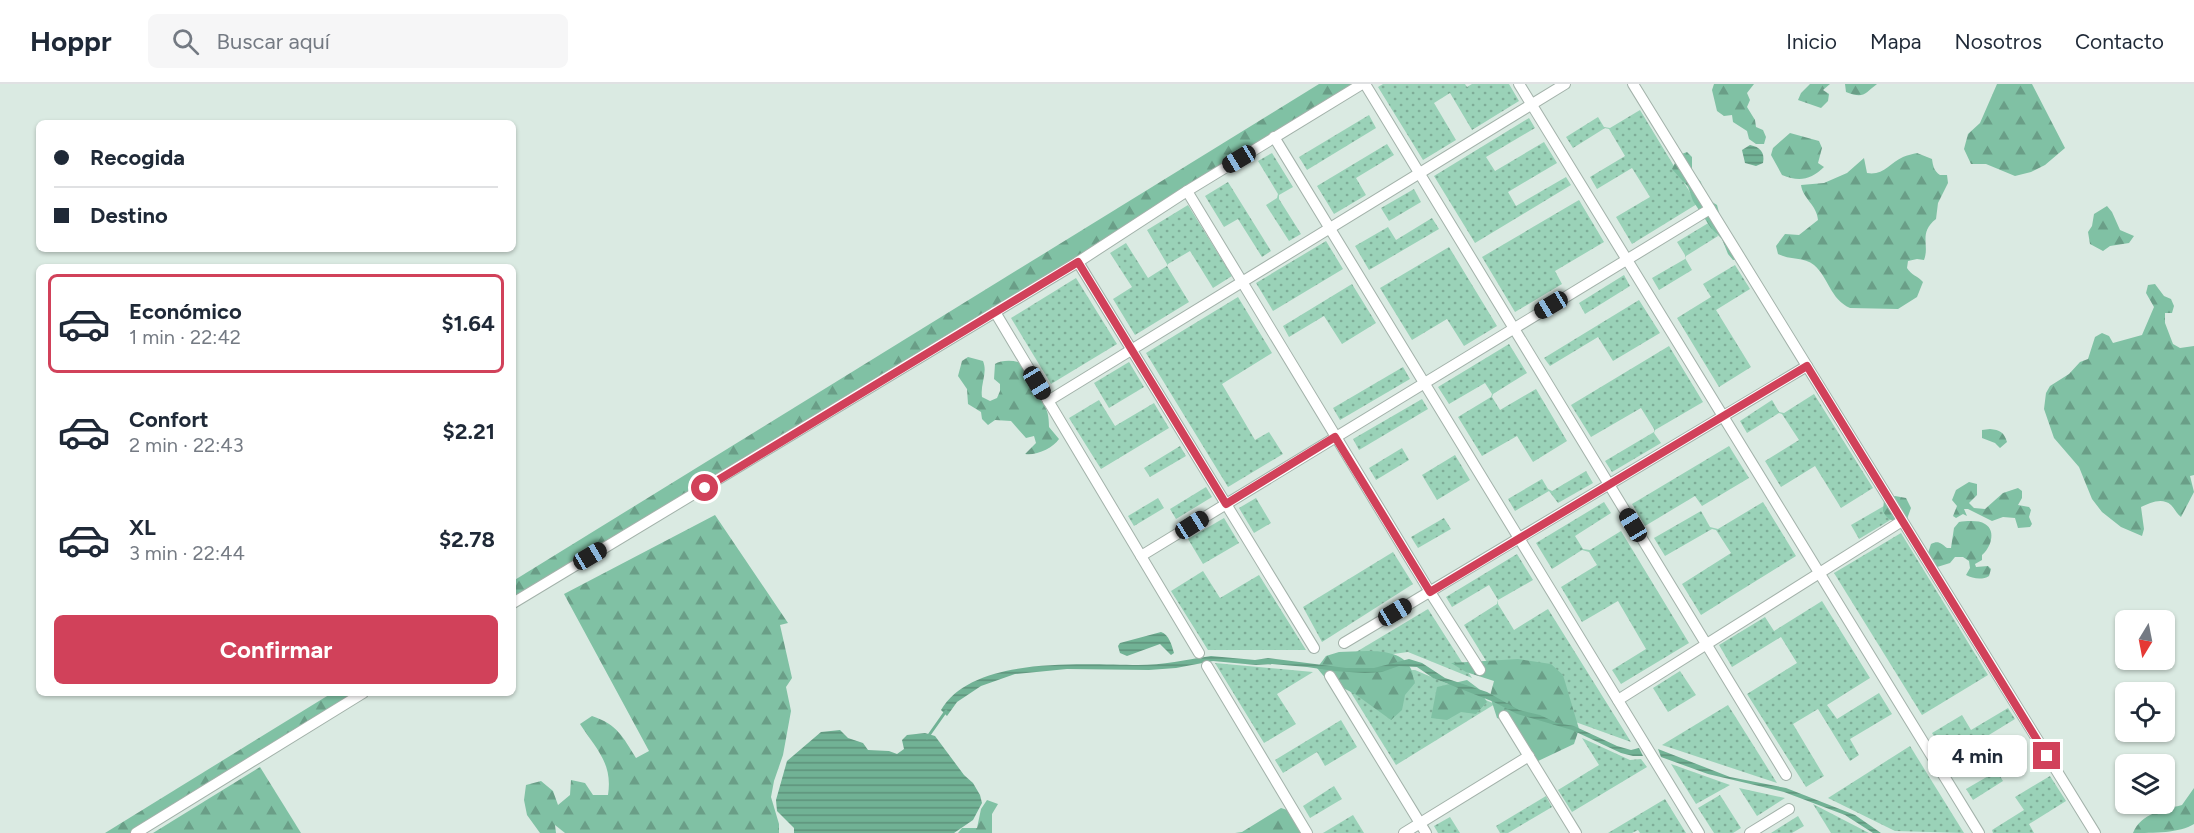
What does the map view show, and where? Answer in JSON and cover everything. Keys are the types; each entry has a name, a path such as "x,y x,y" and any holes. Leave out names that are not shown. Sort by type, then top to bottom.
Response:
{"street":[{"path":"516,601 1078,262 1187,191 1364,84 1786,775"},
{"path":"1519,84 1979,833"},
{"path":"1048,401 1565,84"},
{"path":"1633,84 2094,833"},
{"path":"1274,137 1699,833"},
{"path":"1187,191 1335,437 1480,670"},
{"path":"1141,556 1710,209"},
{"path":"1078,262 1314,648"},
{"path":"995,312 1199,653"},
{"path":"1344,643 1807,366"},
{"path":"1618,700 1902,521"},
{"path":"1207,666 1307,833"},
{"path":"1330,676 1423,828"},
{"path":"136,833 358,696"},
{"path":"1504,716 1576,833"},
{"path":"1404,833 1423,828 1529,756"},
{"path":"1750,833 1789,809"}],"shaded area":[{"path":"1383,84 1465,84 1467,87 1472,84 1509,84 1519,101 1472,130 1450,93 1434,103 1456,140 1423,160 1378,87"},
{"path":"1640,110 1697,204 1632,244 1616,217 1650,197 1632,168 1597,189 1590,177 1625,156 1609,129 1605,128 1573,148 1566,137 1598,117 1604,127 1610,128"},
{"path":"1369,115 1376,128 1307,170 1299,157"},
{"path":"1529,118 1535,128 1486,157 1495,171 1544,142 1557,163 1508,192 1516,206 1566,177 1571,185 1475,243 1434,176"},
{"path":"1387,144 1394,155 1356,178 1366,195 1334,214 1317,186"},
{"path":"1750,145 1761,151 1763,163 1756,166 1745,163 1742,150"},
{"path":"1272,153 1293,187 1279,195 1279,199 1301,234 1289,241 1266,205 1277,198 1278,194 1258,161"},
{"path":"1228,182 1271,251 1262,257 1238,219 1224,227 1205,196"},
{"path":"1414,189 1421,202 1389,221 1381,208"},
{"path":"1579,200 1604,242 1555,271 1562,284 1515,312 1482,257"},
{"path":"1188,205 1232,276 1213,288 1190,251 1167,266 1147,230"},
{"path":"1432,218 1439,229 1369,270 1355,246 1388,227 1396,240"},
{"path":"1710,222 1718,236 1685,258 1677,242"},
{"path":"1326,241 1343,269 1273,311 1256,283"},
{"path":"1126,243 1148,278 1167,266 1189,302 1135,335 1113,299 1132,287 1110,253"},
{"path":"1449,247 1497,326 1464,346 1447,319 1412,340 1380,288"},
{"path":"1685,258 1692,270 1659,290 1652,278"},
{"path":"1735,265 1750,289 1716,310 1751,367 1719,387 1677,318 1711,297 1703,284"},
{"path":"1624,275 1630,286 1585,314 1579,303"},
{"path":"1076,278 1117,344 1051,384 1011,318"},
{"path":"1352,284 1376,323 1342,344 1324,316 1289,337 1283,326"},
{"path":"1238,297 1272,353 1222,384 1255,440 1269,432 1283,454 1228,487 1146,353"},
{"path":"1639,300 1660,333 1613,361 1598,337 1550,366 1544,358"},
{"path":"1509,344 1527,373 1493,394 1492,397 1500,410 1536,389 1567,441 1533,462 1517,436 1482,456 1458,417 1491,397 1492,394 1485,383 1449,404 1438,387"},
{"path":"1669,346 1703,402 1655,430 1654,433 1661,443 1612,472 1605,461 1654,432 1654,429 1641,408 1591,437 1571,405"},
{"path":"1129,362 1144,387 1109,408 1094,383"},
{"path":"1403,367 1410,379 1340,420 1333,408"},
{"path":"1814,394 1873,488 1841,508 1815,466 1781,487 1765,461 1799,440 1782,414 1779,413 1747,433 1740,421 1772,400 1779,412 1784,413"},
{"path":"1422,399 1428,409 1359,450 1353,439"},
{"path":"1099,400 1115,426 1154,403 1169,428 1101,469 1069,418"},
{"path":"1180,446 1186,456 1150,477 1144,468"},
{"path":"1729,446 1749,478 1702,506 1695,496 1645,526 1632,504"},
{"path":"1402,448 1409,460 1376,480 1369,468"},
{"path":"1455,455 1470,480 1437,500 1422,475"},
{"path":"1586,471 1593,483 1558,503 1549,491 1515,511 1508,499 1542,479 1552,491"},
{"path":"1206,487 1212,497 1176,519 1170,509"},
{"path":"1158,498 1164,508 1134,526 1128,516"},
{"path":"1256,498 1271,523 1254,533 1239,508"},
{"path":"1604,502 1611,513 1575,536 1583,549 1590,550 1621,531 1689,643 1621,684 1612,670 1646,649 1618,601 1582,622 1561,587 1597,565 1589,552 1582,550 1552,569 1536,543"},
{"path":"1763,502 1796,556 1701,615 1682,584 1731,553 1716,530 1712,529 1665,556 1654,538 1701,511 1710,527 1718,529"},
{"path":"1884,506 1892,519 1859,539 1851,525"},
{"path":"1224,518 1239,543 1203,564 1188,539"},
{"path":"1444,518 1451,529 1418,548 1411,537"},
{"path":"1901,533 1988,675 1922,715 1834,573"},
{"path":"1393,552 1413,584 1322,642 1303,607"},
{"path":"1517,554 1533,580 1498,600 1489,585 1452,607 1446,597"},
{"path":"1203,571 1220,598 1259,575 1306,650 1208,650 1171,591"},
{"path":"1498,600 1498,604 1514,630 1548,609 1631,742 1509,698 1464,625 1497,604"},
{"path":"1822,601 1870,678 1827,705 1837,719 1879,693 1892,714 1850,739 1859,755 1850,761 1818,709 1793,724 1824,776 1806,787 1747,694 1797,663 1781,637 1732,667 1719,645 1765,617 1774,631"},
{"path":"1428,609 1472,678 1408,652 1341,661"},
{"path":"1161,632 1170,641 1174,653 1171,655 1160,644 1127,656 1120,653 1118,646 1120,643"},
{"path":"1211,656 1255,660 1268,658 1346,668 1374,668 1409,659 1422,663 1445,678 1487,692 1519,710 1540,715 1557,723 1574,726 1617,746 1631,750 1639,748 1643,756 1621,753 1572,730 1517,714 1494,702 1433,678 1417,667 1399,666 1382,672 1365,673 1213,661 1149,670 1067,669 1015,674 981,686 957,702 947,716 941,710 956,692 978,680 1003,672 1060,665 1156,664"},
{"path":"1215,663 1313,672 1277,694 1296,724 1264,743"},
{"path":"1415,670 1495,704 1396,765 1340,675"},
{"path":"1680,671 1696,695 1668,712 1653,688"},
{"path":"1728,705 1777,783 1662,745"},
{"path":"2008,708 2015,719 1948,760 1932,733 1962,715 1971,730"},
{"path":"1341,720 1357,747 1325,766 1317,752 1283,773 1275,760"},
{"path":"840,730 848,738 863,743 868,750 889,751 897,754 904,749 902,740 907,735 925,733 935,736 980,795 982,803 973,820 954,833 794,833 794,828 777,811 776,800 787,761 821,732"},
{"path":"1582,738 1630,760 1641,759 1647,767 1572,812 1558,790 1599,765"},
{"path":"1910,746 1964,833 1895,831 1828,798"},
{"path":"1658,749 1730,777 1786,788 1855,815 1881,833 1873,833 1845,815 1784,792 1708,774 1661,757"},
{"path":"1671,764 1730,785 1696,804"},
{"path":"1997,771 2003,781 1973,800 1966,789"},
{"path":"2050,776 2066,801 2029,824 2034,833 1993,833 1992,830 2024,810 2015,797"},
{"path":"1334,786 1342,799 1310,818 1303,806"},
{"path":"1739,788 1785,798 1757,816"},
{"path":"1720,795 1741,828 1733,833 1714,833 1698,808"},
{"path":"1546,796 1552,807 1508,833 1500,833 1496,826"},
{"path":"1665,799 1686,833 1640,833 1638,830 1632,833 1608,833"},
{"path":"1813,804 1869,833 1831,833"},
{"path":"1353,815 1364,833 1323,833"},
{"path":"1798,816 1804,826 1792,833 1771,833"},
{"path":"1450,817 1460,833 1438,833 1434,826"}],"green space":[{"path":"1319,84 1369,84 516,604 516,579"},
{"path":"1714,84 1754,84 1747,93 1750,100 1747,107 1755,120 1756,127 1763,130 1766,137 1764,144 1756,144 1749,139 1747,131 1733,122 1732,115 1724,116 1717,111 1712,90"},
{"path":"1810,84 1830,84 1823,90 1829,94 1828,101 1821,108 1798,100"},
{"path":"1845,84 1877,84 1860,95 1846,92"},
{"path":"1997,84 2032,84 2065,148 2045,165 2031,172 2015,176 1986,164 1971,164 1964,149 1968,134 1980,123"},
{"path":"1790,133 1819,141 1822,148 1818,163 1824,167 1814,175 1804,179 1794,179 1782,175 1771,155 1773,148"},
{"path":"1687,152 1692,157 1692,172 1701,182 1704,197 1717,205 1721,220 1742,259 1733,260 1728,254 1722,239 1711,228 1693,201 1688,187 1672,169 1679,155"},
{"path":"1917,153 1932,159 1936,172 1940,175 1947,175 1948,183 1938,203 1936,219 1927,229 1924,260 1908,261 1907,268 1923,282 1917,297 1898,309 1850,308 1838,299 1819,270 1810,262 1778,254 1776,246 1785,234 1799,235 1818,220 1801,185 1824,183 1847,173 1864,158 1867,173 1878,173 1903,157"},
{"path":"2107,206 2120,230 2134,236 2129,243 2110,246 2103,251 2090,244 2088,232 2092,226 2094,214"},
{"path":"2155,284 2164,296 2171,299 2174,306 2172,313 2165,313 2165,323 2173,344 2180,348 2194,346 2194,475 2190,476 2194,492 2181,517 2171,505 2164,501 2141,507 2144,529 2142,536 2121,527 2102,512 2092,499 2079,467 2054,438 2044,409 2046,393 2050,386 2069,374 2080,362 2088,359 2095,337 2102,333 2109,336 2113,343 2142,335 2154,307 2146,293 2148,285"},
{"path":"968,357 983,361 985,370 982,397 990,401 997,398 1000,391 1000,384 994,379 995,364 1013,361 1026,366 1034,388 1046,409 1049,427 1059,439 1039,453 1025,454 1036,443 1034,436 1026,438 1011,421 995,420 988,425 982,419 981,412 968,404 967,389 958,376 962,361"},
{"path":"1990,429 2003,434 2007,442 2000,448 1995,443 1982,438 1982,430"},
{"path":"1969,482 1977,484 1977,495 1969,503 1974,508 1985,509 2003,493 2018,488 2022,491 2022,498 2018,505 2029,507 2031,510 2029,517 2032,524 2030,527 2018,528 2015,518 2003,517 1992,521 1968,509 1964,509 1967,516 1963,514 1956,518 1953,516 1957,506 1952,500 1956,490"},
{"path":"1895,496 1906,498 1911,508 1907,519 1893,521 1883,511 1884,500"},
{"path":"715,515 788,623 780,625 792,678 786,687 791,711 783,755 771,797 779,824 779,833 565,833 555,825 556,833 540,833 527,815 524,800 526,785 541,781 553,791 558,805 570,795 571,780 585,783 593,795 608,795 606,765 580,724 592,716 601,719 614,727 623,737 636,758 649,751 564,594"},
{"path":"1959,522 1980,522 1989,527 1990,544 1982,555 1982,560 1975,564 1976,567 1988,566 1991,569 1989,576 1978,578 1966,575 1970,568 1969,561 1963,557 1955,557 1950,563 1934,568 1926,559 1933,543 1951,548 1954,528"},
{"path":"1339,652 1389,653 1406,661 1415,683 1405,695 1402,710 1391,720 1355,694 1327,680 1317,668 1326,656"},
{"path":"1518,659 1551,664 1563,675 1579,729 1574,744 1536,762 1515,725 1497,718 1490,696 1494,681 1466,672 1451,663"},
{"path":"1467,680 1479,689 1487,702 1476,714 1461,712 1447,720 1431,718 1437,687"},
{"path":"327,696 366,696 142,833 105,833"},
{"path":"260,767 301,833 153,833"},
{"path":"2194,788 2194,824 2174,831 2133,833 2141,821 2147,817 2154,814 2175,814 2175,807 2182,805"},
{"path":"987,800 998,804 992,814 992,833 958,833 962,828 977,828 981,809"},
{"path":"1281,808 1294,812 1309,833 1235,833 1242,832"}],"waterway":[{"path":"927,738 946,711"}],"route":[{"path":"705,488 1078,262 1226,504 1335,437 1430,592 1807,366 2047,756"}]}
